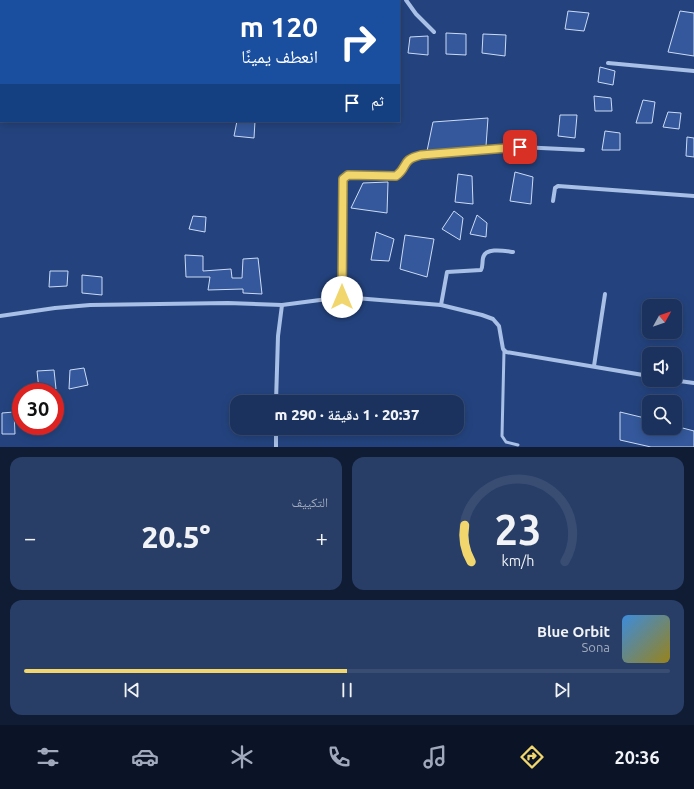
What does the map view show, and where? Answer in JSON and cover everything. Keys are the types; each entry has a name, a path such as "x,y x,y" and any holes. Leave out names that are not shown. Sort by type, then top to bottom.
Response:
{"street":[{"path":"406,0 416,14 434,32"},
{"path":"608,63 694,71"},
{"path":"342,297 343,179 348,175 396,176 401,173 404,164 410,158 421,155 520,147 583,150"},
{"path":"553,201 555,188 558,186 694,196"},
{"path":"441,305 447,272 481,270 486,253 495,251 513,252"},
{"path":"594,366 605,294"},
{"path":"0,316 55,308 106,305 282,305 342,297 441,305 467,310 492,319 500,329 504,351 642,375"},
{"path":"276,395 278,336 282,305"},
{"path":"682,382 694,384"},
{"path":"276,435 276,447"}],"lane":[{"path":"504,351 502,436 506,442 518,445"}],"building":[{"path":"568,11 589,13 584,31 565,29"},
{"path":"680,11 694,13 694,56 668,52"},
{"path":"446,33 466,34 466,55 446,54"},
{"path":"483,34 506,35 505,56 482,53"},
{"path":"428,36 428,55 408,53 410,37"},
{"path":"600,67 615,71 613,85 598,82"},
{"path":"594,96 611,98 612,111 595,111"},
{"path":"643,100 655,102 652,123 636,123"},
{"path":"668,112 681,113 679,129 663,127"},
{"path":"560,115 577,115 575,138 558,136"},
{"path":"488,118 486,146 427,151 433,122"},
{"path":"237,122 255,122 254,138 234,136"},
{"path":"605,131 620,133 620,150 602,150"},
{"path":"687,137 694,138 694,157 686,156"},
{"path":"515,172 533,177 531,204 510,201"},
{"path":"458,174 472,176 473,204 455,202"},
{"path":"388,182 387,213 351,208 363,183"},
{"path":"454,211 463,218 460,240 442,229"},
{"path":"477,215 487,223 486,237 470,234"},
{"path":"193,216 206,217 205,232 189,229"},
{"path":"376,232 394,239 389,261 371,260"},
{"path":"405,235 434,239 427,277 400,269"},
{"path":"185,255 203,256 203,271 231,269 232,278 242,278 243,259 258,258 262,294 243,293 243,289 208,290 210,277 186,277"},
{"path":"50,271 68,271 67,286 49,287"},
{"path":"82,275 102,277 102,295 82,293"},
{"path":"84,368 88,385 69,389 70,370"},
{"path":"54,370 55,383 38,383 37,371"},
{"path":"12,412 12,434 2,434 2,413"},
{"path":"620,412 642,417 642,435 682,435 682,428 694,431 694,447 651,447 620,440"}],"route":[{"path":"342,297 343,179 348,175 396,176 401,173 404,164 410,158 421,155 520,147"}]}
